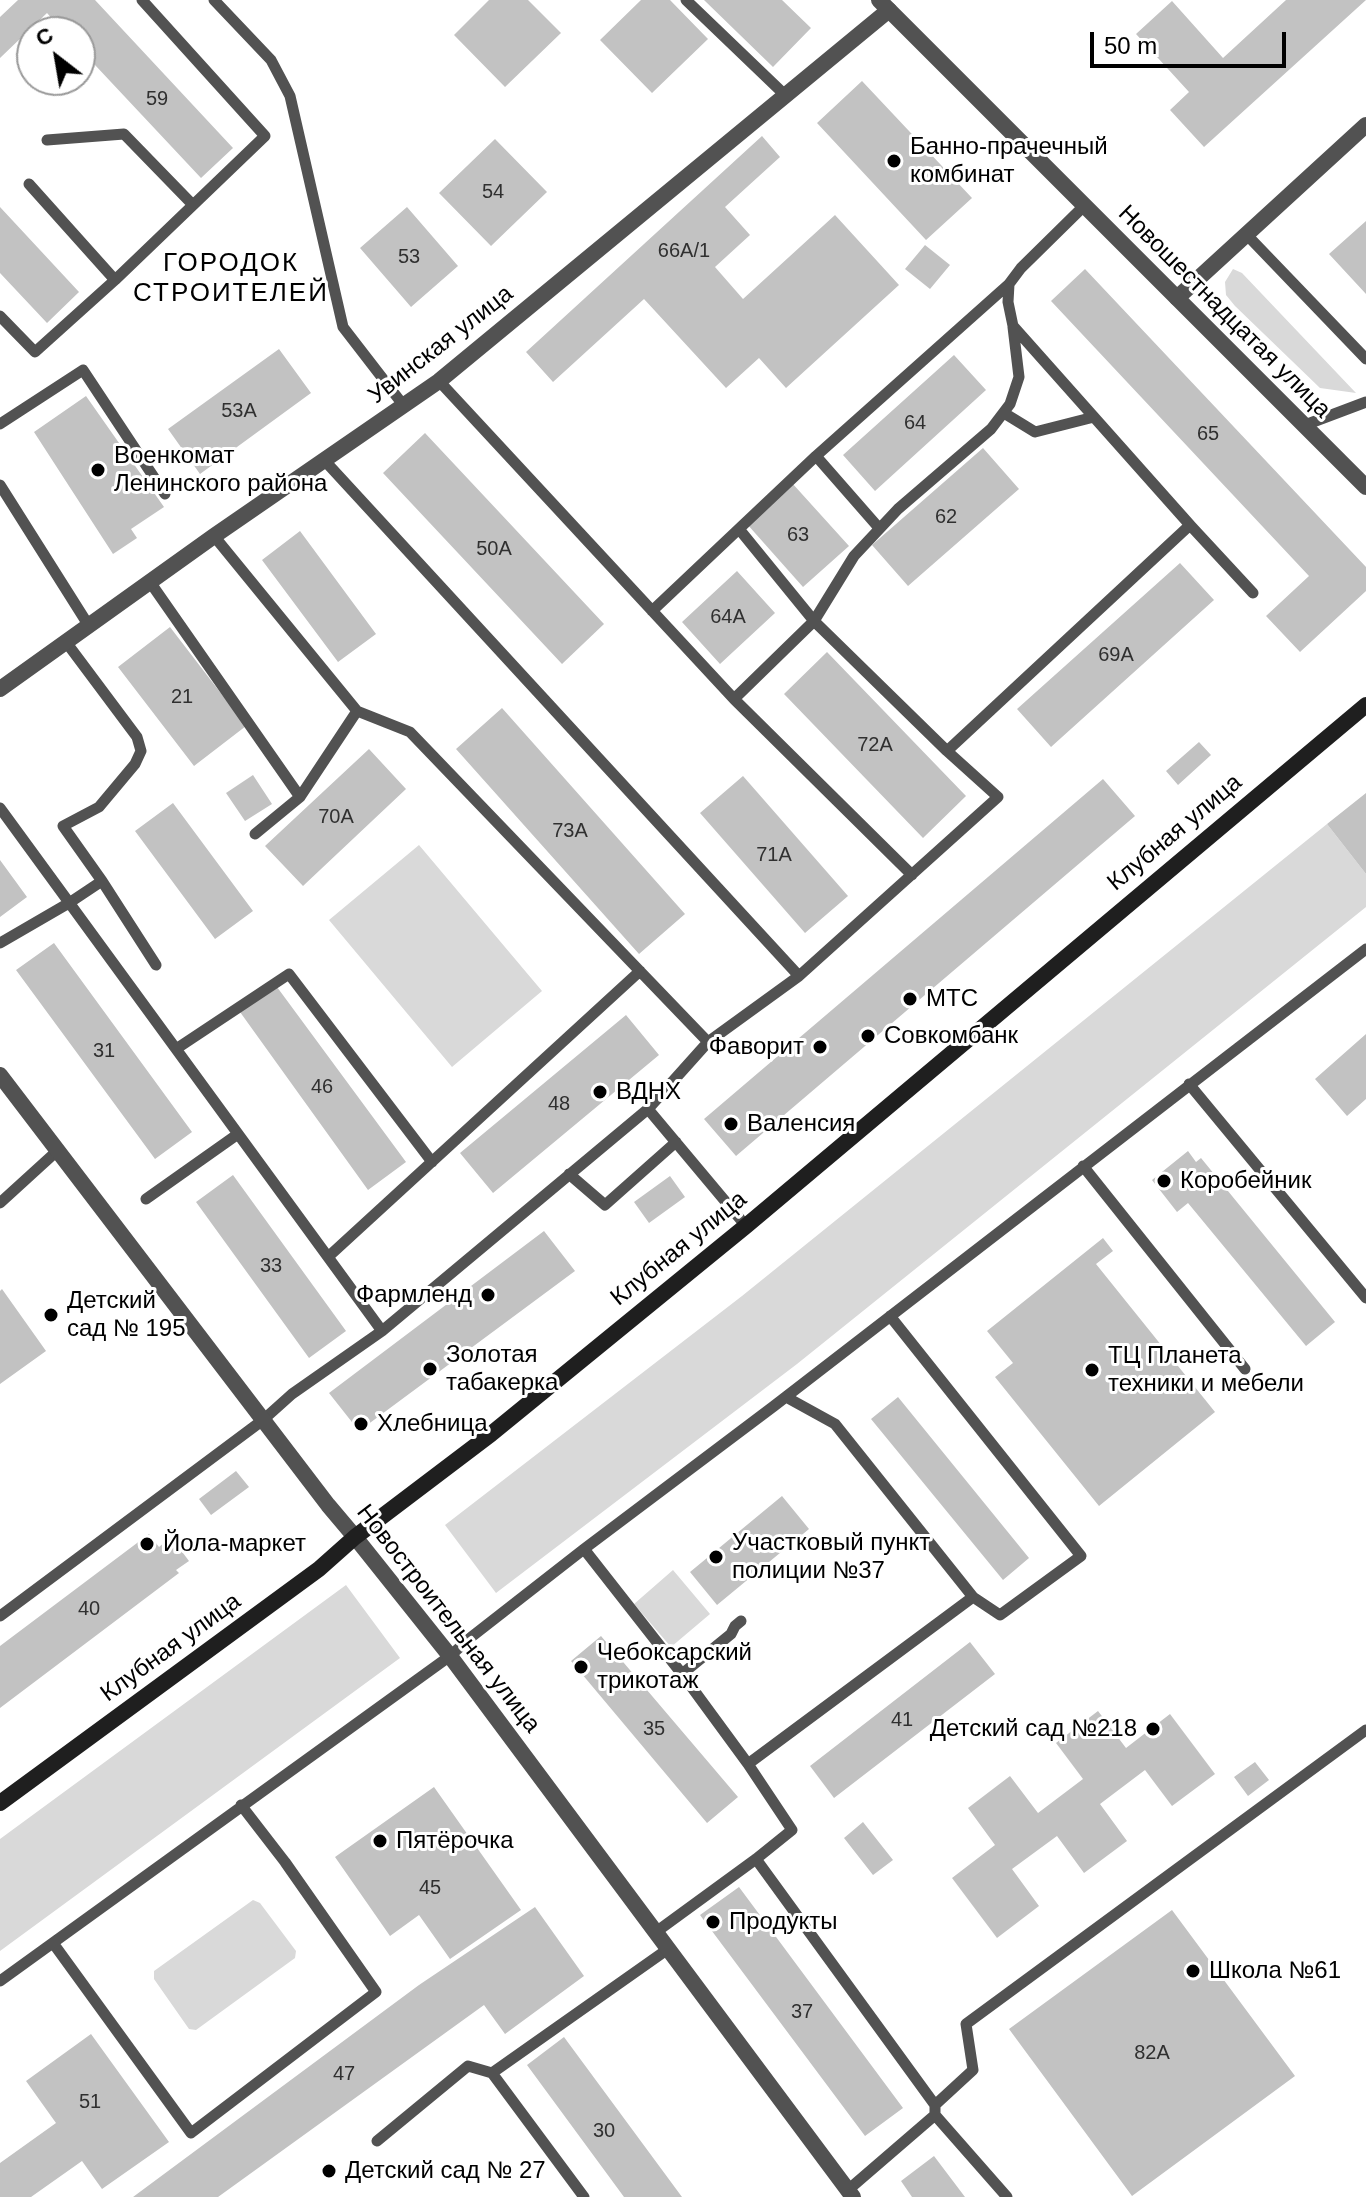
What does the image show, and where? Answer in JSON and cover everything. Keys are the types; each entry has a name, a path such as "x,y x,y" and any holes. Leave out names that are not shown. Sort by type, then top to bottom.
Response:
{"main road":[{"name":"Клубная улица","path":"0,1803 319,1569 355,1537 491,1434 746,1226 1366,705"}],"street":[{"name":"Увинская улица","path":"0,689 439,381 785,95 884,5"},
{"name":"Новошестнадцатая улица","path":"884,5 1366,487"},
{"path":"1177,298 1366,125"},
{"name":"Новостроительная улица","path":"0,1075 328,1505 450,1656 851,2194"}],"lane":[{"path":"0,316 35,352 265,136 142,0"},
{"path":"214,0 271,60 290,96 343,327 404,406"},
{"path":"686,0 785,95"},
{"path":"47,140 124,134 193,205"},
{"path":"29,184 115,280"},
{"path":"652,611 816,456 1009,284 1021,268 1084,206"},
{"path":"1246,234 1366,359"},
{"path":"734,699 814,621 854,556 879,528 991,429 1010,404 1019,377 1008,302 1009,284"},
{"path":"1013,326 1253,593"},
{"path":"0,424 83,370 165,494"},
{"path":"439,381 734,699 912,875"},
{"path":"1305,425 1366,402"},
{"path":"1004,413 1035,432 1094,417"},
{"path":"816,456 879,528"},
{"path":"325,461 799,976"},
{"path":"0,485 89,626"},
{"path":"947,751 1190,525"},
{"path":"0,1616 263,1420 292,1394 382,1331 648,1109 708,1042 799,976 998,797 814,621 739,529"},
{"path":"214,536 357,711 410,732 708,1042"},
{"path":"150,582 300,797"},
{"path":"66,642 137,737 141,751 135,764 99,807 63,826 156,965"},
{"path":"255,834 300,797 357,711"},
{"path":"0,808 382,1331"},
{"path":"0,943 102,881"},
{"path":"0,1981 450,1656 584,1549 1366,949"},
{"path":"328,1257 640,971"},
{"path":"176,1049 289,974 432,1162"},
{"path":"1189,1084 1366,1297"},
{"path":"648,1109 746,1226"},
{"path":"146,1199 238,1134"},
{"path":"569,1174 605,1205 676,1142"},
{"path":"0,1203 57,1151"},
{"path":"1083,1166 1245,1369"},
{"path":"786,1397 835,1424 973,1597 1000,1615 1081,1556 890,1316"},
{"path":"584,1549 682,1674 792,1830 656,1932"},
{"path":"748,1764 973,1597"},
{"path":"682,1674 731,1634 741,1621"},
{"path":"851,2194 973,2070 966,2024 1366,1730"},
{"path":"53,1943 191,2133 376,1992 241,1805"},
{"path":"756,1859 935,2110 1007,2197"},
{"path":"492,2073 668,1949"},
{"path":"377,2141 468,2066 492,2073 584,2197"}],"shaded area":[{"path":"1233,269 1242,273 1356,393 1320,388 1235,306 1226,295 1225,282"},
{"path":"1327,824 1366,874 1366,907 797,1364 496,1593 445,1525 742,1296"},
{"path":"419,845 542,991 452,1067 329,920"},
{"path":"673,1570 710,1614 671,1647 634,1604"},
{"path":"346,1585 400,1658 0,1951 0,1839"},
{"path":"253,1900 260,1903 296,1951 295,1958 196,2030 189,2029 154,1979 154,1971"}],"building":[{"path":"18,0 95,0 233,148 201,178 96,66 96,16 50,16 47,13 44,16 16,16 16,43 0,58 0,17"},
{"path":"489,0 528,0 561,33 505,87 454,35"},
{"path":"641,0 670,0 708,39 652,93 600,40"},
{"path":"704,0 782,0 811,28 773,67"},
{"path":"1286,0 1366,0 1204,147 1170,110 1189,92 1136,34 1172,1 1223,58"},
{"name":"Банно-прачечный комбинат","path":"862,81 972,198 926,240 817,123"},
{"path":"762,136 780,157 725,207 750,235 715,267 743,299 835,215 899,285 786,388 759,358 726,388 644,299 553,382 526,352"},
{"path":"495,139 547,192 491,246 439,193"},
{"path":"0,207 79,292 47,323 0,273"},
{"path":"407,207 458,266 411,307 360,248"},
{"path":"1366,221 1366,294 1329,254"},
{"path":"925,245 950,265 930,289 905,269"},
{"path":"1085,269 1366,567 1366,591 1300,652 1266,616 1309,576 1051,301"},
{"path":"279,349 311,393 200,474 168,429"},
{"path":"954,355 986,390 875,491 843,455"},
{"name":"Военкомат Ленинского района","path":"86,396 164,507 131,529 137,538 113,554 34,432"},
{"path":"425,433 604,624 562,664 383,473"},
{"path":"983,448 1019,489 908,586 872,545"},
{"path":"792,483 849,546 803,587 747,524"},
{"path":"300,531 376,634 338,662 262,560"},
{"path":"1180,563 1214,600 1051,747 1017,709"},
{"path":"737,571 775,613 720,664 682,622"},
{"path":"170,627 246,726 194,766 118,667"},
{"path":"827,652 966,796 923,838 784,694"},
{"path":"502,708 685,914 639,954 456,749"},
{"path":"1199,742 1211,755 1178,785 1166,771"},
{"path":"369,749 406,789 303,886 265,846"},
{"path":"253,775 272,804 245,821 226,793"},
{"path":"743,776 848,896 805,933 700,813"},
{"path":"1103,779 1135,816 736,1156 704,1119"},
{"path":"1366,793 1366,874 1327,824"},
{"path":"173,803 253,911 215,939 135,831"},
{"path":"0,860 27,897 0,917"},
{"path":"54,943 192,1132 155,1159 16,970"},
{"path":"277,987 406,1162 368,1190 240,1012"},
{"path":"626,1015 659,1055 493,1193 460,1153"},
{"path":"1366,1034 1366,1099 1347,1116 1315,1079"},
{"path":"1188,1151 1196,1162 1201,1158 1335,1322 1306,1346 1188,1203 1177,1212 1152,1180"},
{"path":"233,1175 346,1331 309,1358 196,1202"},
{"path":"670,1176 685,1197 649,1223 634,1202"},
{"path":"544,1231 575,1271 359,1431 329,1393"},
{"name":"ТЦ Планета техники и мебели","path":"1103,1238 1113,1251 1096,1264 1215,1412 1099,1506 995,1377 1013,1363 987,1331"},
{"path":"2,1289 46,1351 0,1384 0,1291"},
{"path":"898,1397 1029,1558 1003,1580 871,1419"},
{"path":"236,1471 249,1487 211,1515 199,1499"},
{"path":"782,1496 809,1529 717,1605 690,1572"},
{"path":"149,1534 159,1547 171,1537 189,1561 176,1570 179,1573 0,1708 0,1646"},
{"path":"601,1636 738,1797 707,1823 571,1661"},
{"path":"970,1642 995,1674 834,1798 810,1766"},
{"path":"1098,1711 1126,1748 1170,1714 1215,1774 1172,1806 1145,1770 1100,1804 1127,1841 1084,1873 1057,1836 1012,1869 1039,1906 997,1938 952,1878 995,1845 968,1808 1010,1776 1038,1813 1083,1779 1056,1743"},
{"path":"1255,1762 1269,1780 1248,1796 1234,1777"},
{"path":"434,1787 521,1910 450,1959 419,1915 390,1936 335,1857"},
{"path":"863,1822 893,1860 873,1875 844,1838"},
{"path":"739,1887 903,2108 865,2136 700,1915"},
{"path":"535,1907 584,1976 505,2034 484,2005 218,2197 133,2197 419,1985"},
{"path":"1172,1910 1295,2076 1132,2196 1009,2029"},
{"path":"91,2034 169,2142 102,2189 82,2161 31,2197 0,2197 0,2163 56,2123 26,2081"},
{"path":"564,2037 682,2197 624,2197 527,2065"},
{"path":"934,2156 965,2197 912,2197 901,2181"}],"place":[{"name":"Банно-прачечный комбинат","path":"894,161"},
{"name":"Военкомат Ленинского района","path":"98,470"},
{"name":"МТС","path":"910,999"},
{"name":"Совкомбанк","path":"868,1036"},
{"name":"Фаворит","path":"820,1047"},
{"name":"ВДНХ","path":"600,1092"},
{"name":"Валенсия","path":"731,1124"},
{"name":"Коробейник","path":"1164,1181"},
{"name":"Фармленд","path":"488,1295"},
{"name":"Детский сад № 195","path":"51,1315"},
{"name":"Золотая табакерка","path":"430,1369"},
{"name":"ТЦ Планета техники и мебели","path":"1092,1370"},
{"name":"Хлебница","path":"361,1424"},
{"name":"Йола-маркет","path":"147,1544"},
{"name":"Участковый пункт полиции №37","path":"716,1557"},
{"name":"Чебоксарский трикотаж","path":"581,1667"},
{"name":"Детский сад №218","path":"1153,1729"},
{"name":"Пятёрочка","path":"380,1841"},
{"name":"Продукты","path":"713,1922"},
{"name":"Школа №61","path":"1193,1971"},
{"name":"Детский сад № 27","path":"329,2171"}],"district":[{"name":"ГОРОДОК СТРОИТЕЛЕЙ","path":"231,279"}]}
